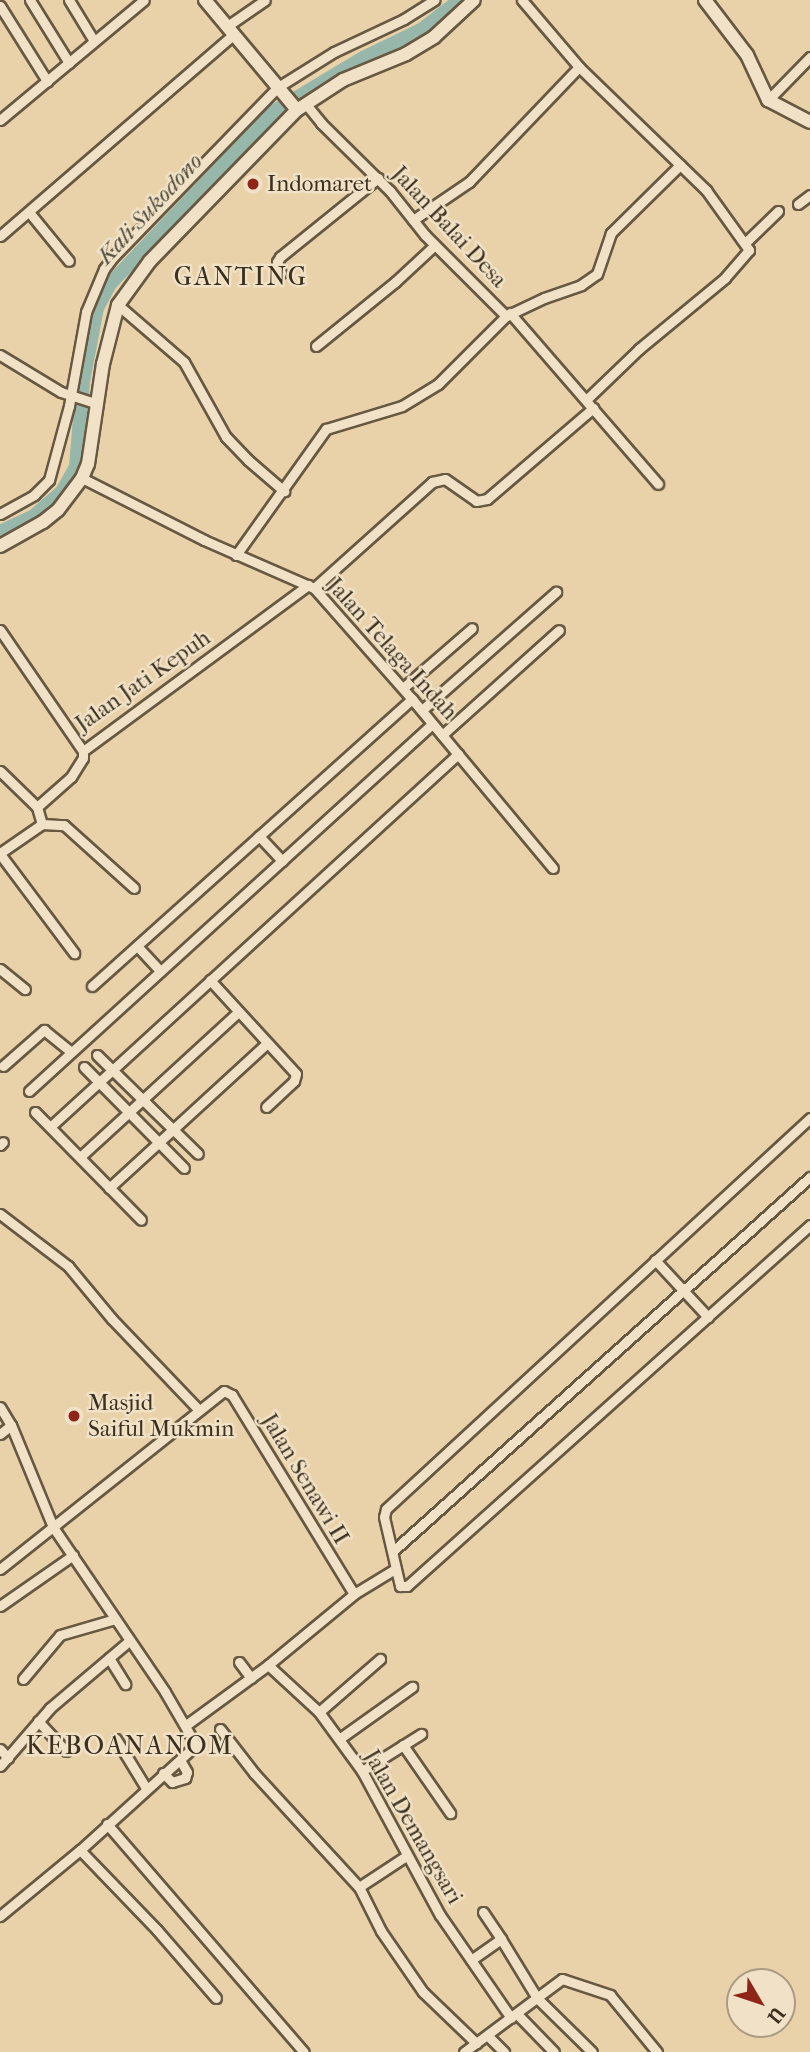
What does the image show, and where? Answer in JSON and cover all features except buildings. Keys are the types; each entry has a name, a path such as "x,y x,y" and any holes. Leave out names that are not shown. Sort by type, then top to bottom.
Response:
{"main road":[{"path":"205,0 229,31 299,107"},
{"path":"0,546 43,522 58,510 82,478 88,464 95,404 118,305 160,251 299,107 343,80 406,54 434,37 474,0"},
{"path":"705,0 751,63 768,100 810,122"}],"street":[{"path":"30,0 69,63"},
{"path":"69,0 94,41"},
{"path":"0,120 144,0"},
{"path":"0,236 265,0"},
{"path":"0,514 34,495 49,480 72,397 86,312 104,269 280,89 334,52 404,19 435,0"},
{"path":"522,0 579,67 706,190 745,243 749,253 639,349 587,399"},
{"path":"0,6 47,81"},
{"path":"768,100 810,57"},
{"path":"413,220 469,182 579,67"},
{"name":"Jalan Balai Desa","path":"299,107 377,178 435,245 508,315 587,399 658,484"},
{"path":"236,555 326,429 349,420 381,414 422,394 438,384 508,315 581,285 597,274 611,233 680,165"},
{"path":"281,273 277,262 280,257 377,178"},
{"path":"798,204 810,195"},
{"path":"745,243 778,211"},
{"path":"29,212 69,261"},
{"path":"316,346 395,282 435,245"},
{"path":"118,305 184,362 199,384 226,437 284,491"},
{"path":"0,355 72,397 95,404"},
{"name":"Jalan Jati Kepuh","path":"0,630 83,751 311,586 435,480 445,479 476,501 487,499 593,408"},
{"name":"Jalan Telaga Indah","path":"82,478 236,555 311,586 405,686 432,724 553,868"},
{"path":"422,710 556,592"},
{"path":"405,686 472,628"},
{"path":"442,735 559,630"},
{"path":"92,986 412,699"},
{"path":"29,1091 432,724"},
{"path":"37,807 71,777 83,758 83,751"},
{"path":"50,1127 458,754"},
{"path":"0,771 37,807 42,824"},
{"path":"74,953 0,854 42,824 64,825 134,888"},
{"path":"259,836 282,861"},
{"path":"137,946 160,971"},
{"path":"0,969 25,989"},
{"path":"210,980 297,1076 266,1107"},
{"path":"80,1157 238,1012"},
{"path":"3,1066 42,1030 47,1031 71,1052"},
{"path":"109,1188 267,1043"},
{"path":"97,1055 198,1154"},
{"path":"84,1067 184,1168"},
{"path":"35,1112 141,1220"},
{"path":"810,1118 386,1509 384,1517 400,1586 407,1586 810,1225"},
{"path":"393,1551 810,1177"},
{"path":"0,1214 68,1266 112,1319 199,1410 0,1569"},
{"path":"655,1260 708,1317"},
{"name":"Jalan Senawi II","path":"199,1410 224,1391 232,1395 354,1594"},
{"path":"0,1407 11,1425 53,1527 186,1725 196,1745 80,1850 0,1916"},
{"path":"0,1434 11,1425"},
{"path":"0,1606 72,1555"},
{"path":"186,1725 268,1665 354,1594 395,1569"},
{"path":"23,1679 60,1635 115,1619"},
{"path":"0,1766 38,1721 130,1641"},
{"path":"109,1658 125,1684"},
{"path":"318,1712 380,1659"},
{"path":"239,1662 251,1678"},
{"name":"Jalan Demangsari","path":"268,1665 318,1712 339,1739 362,1771 406,1856 471,1960 514,2016 554,2052"},
{"path":"339,1739 412,1687"},
{"path":"38,1721 66,1751"},
{"path":"220,1729 254,1773 359,1887 404,1967 438,2008 475,2043"},
{"path":"362,1771 421,1734"},
{"path":"116,1739 146,1788"},
{"path":"403,1745 450,1813"},
{"path":"0,1749 8,1758"},
{"path":"163,1773 172,1782 184,1777 187,1772 180,1760"},
{"path":"107,1824 304,2052"},
{"path":"80,1850 158,1930 216,1998"},
{"path":"359,1887 406,1856"},
{"path":"483,1912 537,1998 592,2052"},
{"path":"471,1960 501,1939"},
{"path":"464,2052 562,1979 610,1995 657,2052"},
{"path":"488,2036 504,2052"}],"waterway":[{"name":"Kali Sukodono","path":"0,532 34,516 62,492 76,467 83,382 97,308 110,284 273,112 363,58 421,30 460,0"}],"place":[{"name":"Indomaret","path":"253,184"},
{"name":"Masjid Saiful Mukmin","path":"74,1416"}],"district":[{"name":"GANTING","path":"241,277"},
{"name":"KEBOANANOM","path":"130,1746"}]}
